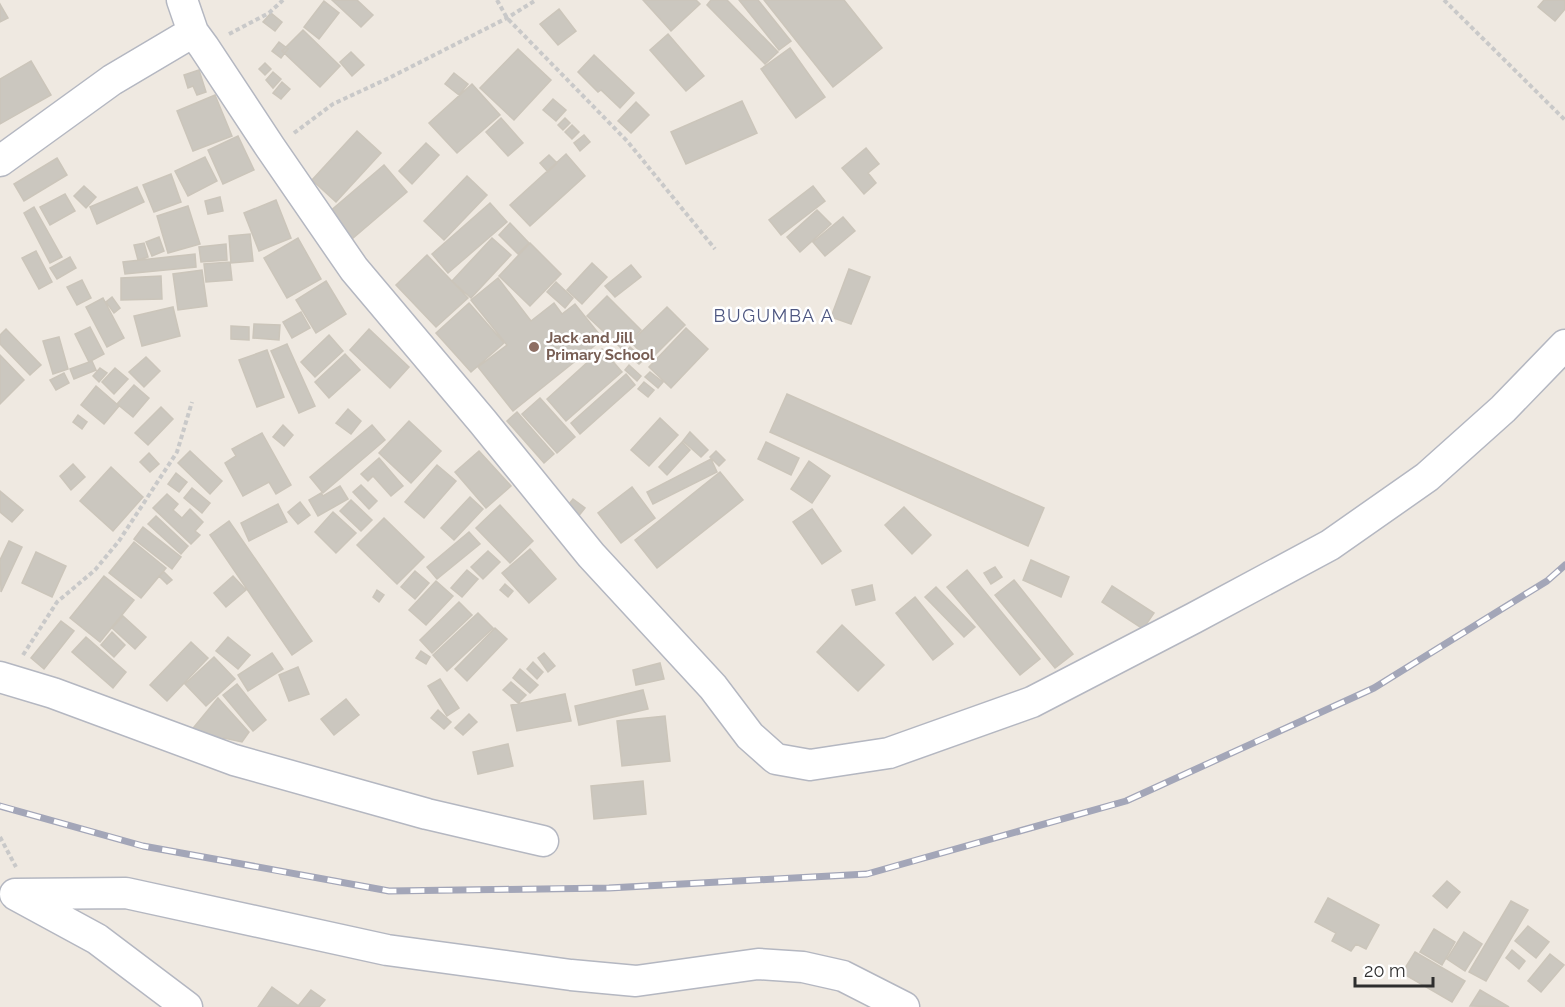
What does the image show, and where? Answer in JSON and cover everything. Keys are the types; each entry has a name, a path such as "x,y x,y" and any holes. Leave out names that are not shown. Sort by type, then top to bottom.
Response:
{"street":[{"path":"182,0 198,39 354,270 483,422 591,555 713,687 750,736 776,759 810,765 889,753 1032,702 1194,618 1330,545 1426,477 1503,409 1565,345"},
{"path":"0,161 112,80 198,39"},
{"path":"5,679 53,693 234,760 427,814 543,842"},
{"path":"7,890 97,939 187,1007"},
{"path":"7,890 126,893 387,950 593,977 636,981 758,963 803,967 843,976 904,1007"}],"path":[{"path":"198,39 269,13 283,0"},
{"path":"497,0 507,18 628,142 715,249"},
{"path":"270,147 300,130 333,104 507,18 536,0"},
{"path":"1444,0 1565,120"},
{"path":"5,679 57,602 95,570 119,542 177,452 192,402"}],"building":[{"path":"332,0 357,0 373,15 361,27"},
{"path":"643,0 696,0 700,4 671,31"},
{"path":"711,0 727,0 778,52 765,64 707,5"},
{"path":"739,0 758,0 791,41 779,50"},
{"path":"764,0 844,0 882,48 833,87"},
{"path":"1544,0 1565,0 1565,9 1555,21 1538,7"},
{"path":"324,1 339,13 319,39 304,27"},
{"path":"0,4 8,18 0,22"},
{"path":"559,9 576,31 558,45 540,24"},
{"path":"271,13 282,22 275,31 263,22"},
{"path":"303,30 340,66 320,87 282,51"},
{"path":"668,34 704,76 686,91 650,50"},
{"path":"279,42 288,49 281,58 272,51"},
{"path":"790,48 825,97 796,118 761,69"},
{"path":"518,49 551,80 514,120 480,88"},
{"path":"351,52 364,65 352,76 340,62"},
{"path":"594,55 634,93 620,108 601,90 598,92 578,72"},
{"path":"31,61 51,95 0,124 0,79"},
{"path":"265,63 271,69 265,75 259,69"},
{"path":"199,70 206,92 197,95 193,86 188,88 184,75"},
{"path":"273,72 281,79 273,88 266,80"},
{"path":"454,73 468,84 459,95 445,84"},
{"path":"282,82 290,89 281,99 273,93"},
{"path":"472,84 500,115 457,153 429,123"},
{"path":"215,95 232,136 193,151 177,111"},
{"path":"553,99 566,110 556,121 543,110"},
{"path":"742,101 757,133 686,164 671,132"},
{"path":"636,102 649,115 631,133 618,121"},
{"path":"501,118 523,143 508,156 486,132"},
{"path":"565,118 570,123 563,130 558,125"},
{"path":"572,125 579,132 572,139 565,132"},
{"path":"357,131 381,153 336,202 312,180"},
{"path":"584,135 590,142 580,151 574,143"},
{"path":"238,136 254,170 223,184 208,150"},
{"path":"426,143 439,155 412,184 399,171"},
{"path":"866,148 879,164 868,173 876,183 864,194 842,168"},
{"path":"566,154 585,176 530,226 510,205"},
{"path":"549,155 557,163 548,172 540,163"},
{"path":"205,157 217,181 188,196 175,171"},
{"path":"57,158 67,175 24,201 14,184"},
{"path":"384,165 407,192 352,239 329,212"},
{"path":"171,174 181,202 154,212 143,185"},
{"path":"467,176 487,195 444,240 424,221"},
{"path":"84,186 96,197 86,208 74,196"},
{"path":"813,186 825,201 781,235 769,220"},
{"path":"137,187 144,202 97,224 90,207"},
{"path":"65,194 75,211 50,225 40,207"},
{"path":"220,197 223,211 208,214 205,201"},
{"path":"276,200 291,238 259,251 244,213"},
{"path":"490,203 507,222 448,273 432,254"},
{"path":"188,206 200,244 168,253 157,216"},
{"path":"34,207 62,257 50,263 24,213"},
{"path":"817,210 831,224 800,252 787,237"},
{"path":"843,217 855,231 825,256 813,242"},
{"path":"510,223 529,243 518,254 499,235"},
{"path":"250,234 253,261 231,263 229,236"},
{"path":"159,237 164,251 152,256 146,242"},
{"path":"298,238 321,279 287,298 264,258"},
{"path":"492,238 511,255 471,298 452,281"},
{"path":"144,243 148,257 138,260 134,245"},
{"path":"530,243 561,274 530,306 499,276"},
{"path":"226,244 227,260 201,262 199,247"},
{"path":"36,251 52,282 39,289 22,258"},
{"path":"195,254 196,267 125,274 123,262"},
{"path":"427,255 468,298 436,327 396,285"},
{"path":"70,257 76,268 57,279 50,268"},
{"path":"230,262 232,280 206,282 204,264"},
{"path":"592,263 607,277 582,304 567,290"},
{"path":"631,265 641,277 615,297 605,286"},
{"path":"849,269 870,277 851,324 831,317"},
{"path":"202,270 207,306 178,310 173,274"},
{"path":"161,276 162,299 121,300 121,278"},
{"path":"498,278 531,321 554,303 562,314 575,304 603,339 513,411 478,367 507,345 471,300"},
{"path":"82,280 91,298 77,305 67,287"},
{"path":"326,281 346,314 316,333 296,300"},
{"path":"556,282 573,298 565,308 547,292"},
{"path":"607,296 641,330 622,349 587,316"},
{"path":"112,297 120,308 114,313 106,302"},
{"path":"103,298 124,338 107,347 86,307"},
{"path":"469,303 504,343 471,372 436,333"},
{"path":"173,307 180,336 142,346 134,316"},
{"path":"667,307 685,325 649,361 631,342"},
{"path":"301,312 310,328 292,338 283,322"},
{"path":"254,324 280,325 279,340 253,338"},
{"path":"231,326 249,327 249,340 231,339"},
{"path":"90,327 104,354 89,362 75,334"},
{"path":"686,328 708,349 671,388 649,367"},
{"path":"6,329 41,365 30,375 0,344 0,335"},
{"path":"369,329 409,367 390,388 350,350"},
{"path":"329,335 343,351 315,377 301,362"},
{"path":"59,337 68,369 53,374 43,341"},
{"path":"287,344 315,406 299,413 271,351"},
{"path":"630,347 644,359 639,364 625,353"},
{"path":"602,349 622,372 566,421 547,399"},
{"path":"267,350 284,397 257,407 239,360"},
{"path":"345,354 360,370 329,398 315,382"},
{"path":"0,355 24,380 0,404"},
{"path":"146,357 160,371 144,387 129,372"},
{"path":"92,361 96,370 74,379 70,369"},
{"path":"629,365 641,376 637,381 625,370"},
{"path":"100,368 107,373 99,382 93,376"},
{"path":"115,368 128,379 114,394 102,382"},
{"path":"650,372 663,382 658,388 645,377"},
{"path":"64,373 69,383 56,390 50,380"},
{"path":"626,374 635,385 580,434 571,423"},
{"path":"644,382 654,390 648,397 638,389"},
{"path":"134,385 149,398 133,417 117,404"},
{"path":"96,386 119,406 104,424 81,405"},
{"path":"787,394 1044,508 1028,546 770,432"},
{"path":"540,398 575,437 557,453 522,414"},
{"path":"161,407 173,419 148,445 135,433"},
{"path":"348,409 361,421 351,434 336,423"},
{"path":"517,412 554,454 544,463 507,421"},
{"path":"78,415 87,422 82,429 73,422"},
{"path":"660,418 678,435 649,466 631,450"},
{"path":"409,421 441,451 411,483 379,453"},
{"path":"283,425 293,435 284,446 273,437"},
{"path":"372,425 385,440 323,493 310,477"},
{"path":"690,432 708,450 701,457 683,441"},
{"path":"262,433 291,485 276,494 269,482 243,496 225,463 236,456 232,449"},
{"path":"682,442 690,450 667,475 659,467"},
{"path":"766,442 799,458 791,475 758,459"},
{"path":"190,451 222,481 210,494 178,463"},
{"path":"479,451 511,486 486,508 455,472"},
{"path":"716,451 725,460 719,466 710,457"},
{"path":"149,453 159,464 150,472 140,462"},
{"path":"379,458 403,486 391,496 373,476 368,481 361,474"},
{"path":"711,459 717,472 653,504 647,492"},
{"path":"809,461 830,476 812,503 791,489"},
{"path":"73,464 85,477 71,490 60,476"},
{"path":"437,465 456,481 424,518 405,502"},
{"path":"111,467 143,497 113,531 80,501"},
{"path":"720,472 743,500 657,568 635,540"},
{"path":"176,473 187,482 179,492 168,484"},
{"path":"361,485 377,501 369,509 353,492"},
{"path":"340,486 348,499 318,516 309,500 321,493 323,496"},
{"path":"632,487 655,518 621,543 598,513"},
{"path":"192,488 210,503 202,513 184,498"},
{"path":"0,491 23,510 12,522 0,512"},
{"path":"167,494 178,504 173,510 182,518 190,509 203,522 195,531 200,535 191,544 153,508"},
{"path":"470,497 483,509 454,540 441,528"},
{"path":"573,499 585,508 573,523 561,514"},
{"path":"351,500 372,520 361,531 340,511"},
{"path":"300,502 310,515 298,524 288,512"},
{"path":"278,504 287,522 249,541 241,523"},
{"path":"500,505 533,541 510,563 476,528"},
{"path":"904,507 931,535 912,554 885,525"},
{"path":"812,509 841,551 822,564 793,522"},
{"path":"333,512 356,533 336,553 315,532"},
{"path":"156,516 188,546 181,554 148,524"},
{"path":"384,518 424,557 397,584 357,545"},
{"path":"229,521 312,641 292,655 210,535"},
{"path":"143,527 181,557 172,569 134,539"},
{"path":"469,532 480,544 437,579 427,567"},
{"path":"9,541 22,547 1,592 0,560"},
{"path":"134,542 166,568 141,598 109,573"},
{"path":"530,549 556,579 529,603 502,573"},
{"path":"488,551 500,562 483,579 471,567"},
{"path":"36,552 66,566 52,597 22,583"},
{"path":"1031,560 1069,577 1061,597 1023,580"},
{"path":"995,567 1002,577 991,584 984,573"},
{"path":"467,570 478,579 462,597 451,588"},
{"path":"967,570 1040,659 1020,675 947,587"},
{"path":"415,571 429,583 415,599 401,587"},
{"path":"164,572 172,580 167,584 159,576"},
{"path":"104,576 134,600 100,642 70,618"},
{"path":"233,576 246,590 226,607 214,593"},
{"path":"1014,580 1073,654 1055,668 995,595"},
{"path":"436,581 453,596 426,625 409,610"},
{"path":"505,584 513,591 508,597 500,590"},
{"path":"872,585 875,600 856,605 852,590"},
{"path":"1112,586 1154,613 1143,629 1102,602"},
{"path":"936,587 975,627 964,637 925,597"},
{"path":"377,590 384,595 379,602 373,597"},
{"path":"915,597 953,644 933,660 896,613"},
{"path":"459,602 472,615 432,653 420,640"},
{"path":"478,613 493,628 447,671 433,655"},
{"path":"123,616 146,637 135,649 112,628"},
{"path":"61,621 74,631 44,669 31,658"},
{"path":"842,625 884,665 858,691 817,652"},
{"path":"495,628 507,639 467,681 455,669"},
{"path":"112,632 125,645 114,657 101,645"},
{"path":"86,637 126,672 113,688 72,652"},
{"path":"228,637 250,655 238,669 216,651"},
{"path":"191,642 208,658 167,701 150,685"},
{"path":"421,651 430,657 426,664 416,658"},
{"path":"272,653 283,669 248,691 238,675"},
{"path":"544,653 555,666 548,672 538,658"},
{"path":"214,657 235,679 206,706 185,684"},
{"path":"533,662 543,672 537,679 527,669"},
{"path":"660,663 664,679 636,685 633,670"},
{"path":"298,667 309,694 289,701 279,675"},
{"path":"520,669 538,685 530,693 513,678"},
{"path":"440,679 459,708 447,716 428,686"},
{"path":"511,682 526,695 518,703 503,690"},
{"path":"237,684 266,720 253,731 223,695"},
{"path":"643,690 648,709 579,725 575,706"},
{"path":"565,694 571,721 517,731 511,705"},
{"path":"218,698 249,732 242,742 224,738 220,742 190,732"},
{"path":"346,699 359,715 334,735 321,719"},
{"path":"438,710 451,722 444,729 431,718"},
{"path":"469,714 477,722 463,735 455,728"},
{"path":"665,716 670,761 622,766 617,721"},
{"path":"508,744 513,766 478,774 473,752"},
{"path":"643,781 646,814 594,819 591,786"},
{"path":"1447,881 1460,892 1447,908 1433,896"},
{"path":"1328,898 1379,925 1366,949 1356,944 1351,951 1332,941 1336,933 1315,922"},
{"path":"1511,901 1528,910 1486,981 1469,972"},
{"path":"1528,926 1549,942 1536,958 1515,941"},
{"path":"1434,929 1455,942 1442,965 1420,952"},
{"path":"1464,932 1482,944 1465,971 1447,959"},
{"path":"1512,950 1525,961 1519,969 1506,958"},
{"path":"1415,952 1465,981 1452,1002 1402,973"},
{"path":"1550,954 1564,965 1541,992 1528,981"},
{"path":"272,987 300,1007 258,1007"},
{"path":"311,990 325,1000 319,1007 301,1007 299,1005"},
{"path":"1480,990 1509,1007 1470,1006"}],"railway":[{"path":"0,806 143,846 389,891 609,888 867,874 1126,801 1374,688 1547,581 1565,565"}],"place":[{"name":"Jack and Jill Primary School","path":"534,347"}],"district":[{"name":"BUGUMBA A","path":"774,315"}]}
